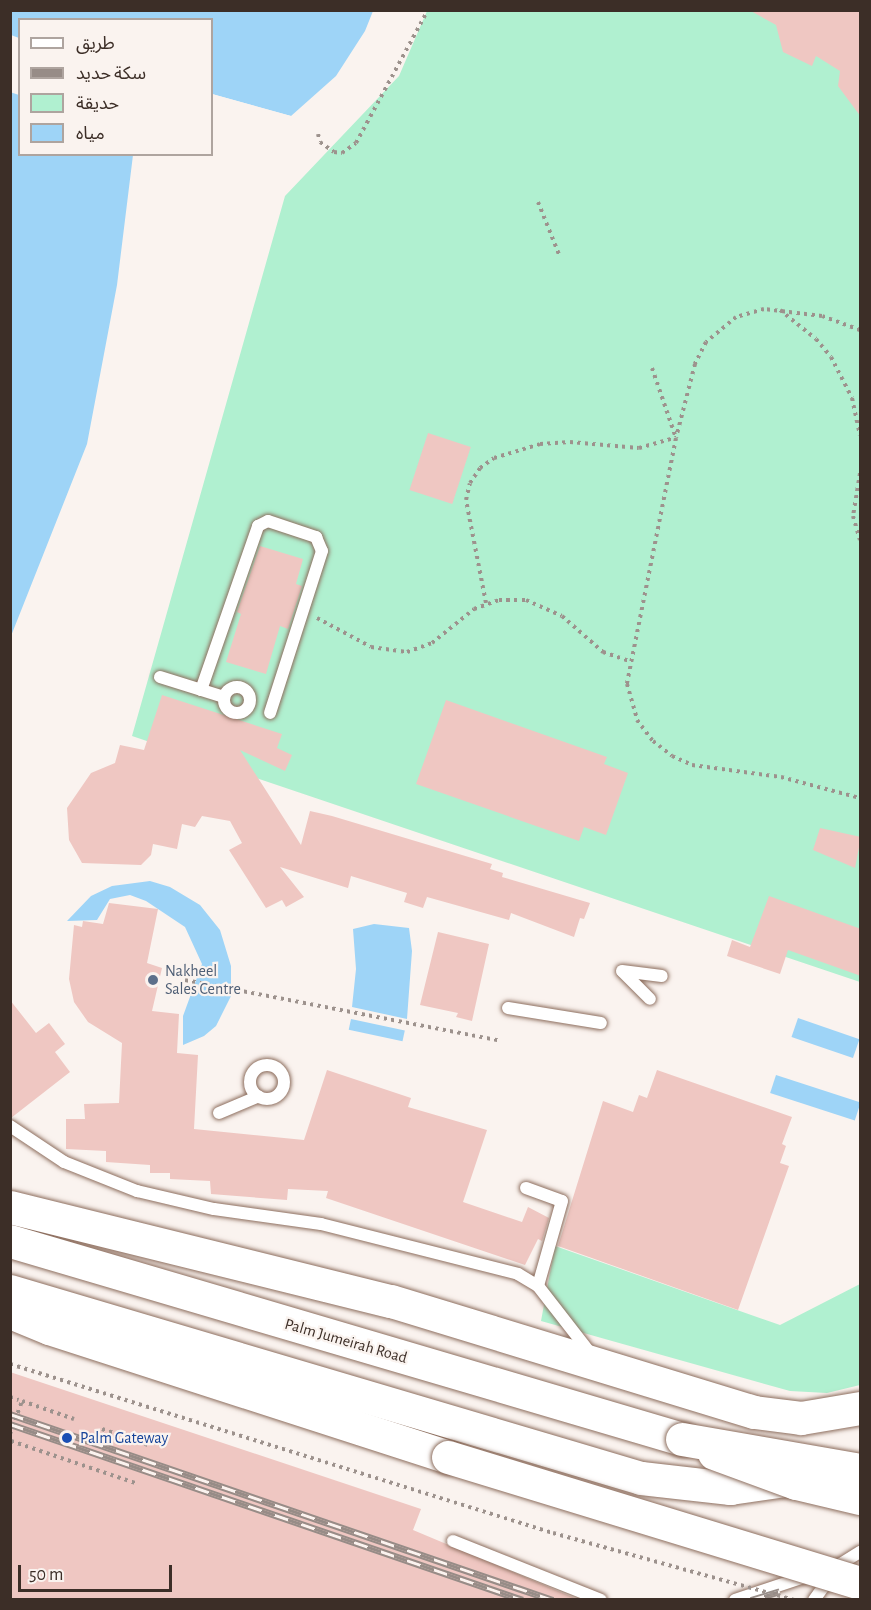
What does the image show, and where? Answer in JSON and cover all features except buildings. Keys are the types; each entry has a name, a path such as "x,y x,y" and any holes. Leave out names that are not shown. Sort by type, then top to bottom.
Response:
{"main road":[{"path":"10,1207 381,1298 777,1416 825,1416 861,1408"},
{"name":"Palm Jumeirah Road","path":"10,1241 682,1440"},
{"path":"10,1291 641,1478 700,1487 759,1486 853,1467"},
{"path":"10,1312 448,1456 850,1574"},
{"path":"682,1440 853,1467"},
{"path":"682,1440 796,1484 861,1498"}],"lane":[{"path":"201,690 257,530 264,522 316,537 322,543 270,713"},
{"path":"160,677 224,697"},
{"path":"650,999 622,971 662,976"},
{"path":"508,1008 601,1023"},
{"path":"219,1113 259,1096"},
{"path":"10,1126 64,1162 137,1191 188,1204 348,1230 518,1274 538,1286 598,1363"},
{"path":"525,1188 562,1201 538,1286"},
{"path":"453,1540 601,1599"},
{"path":"814,1599 850,1574 861,1552"},
{"path":"735,1599 850,1574"}],"path":[{"path":"318,134 320,142 334,152 342,153 356,143 428,10"},
{"path":"538,202 560,257"},
{"path":"861,330 822,316 780,309 736,317 706,342 695,364 676,438 629,661 628,695 637,720 652,741 672,756 692,765 781,777 861,798"},
{"path":"780,309 816,339 831,357 852,398 861,435"},
{"path":"652,368 676,438"},
{"path":"486,603 466,500 470,483 480,468 494,458 540,444 570,442 639,448 676,438"},
{"path":"861,473 853,516 861,540"},
{"path":"303,611 371,647 400,653 432,643 463,616 486,603 512,598 539,603 562,616 591,645 629,661"},
{"path":"185,980 501,1041"},
{"path":"10,1364 554,1533 795,1599"},
{"path":"10,1397 19,1400"},
{"path":"10,1434 22,1401 74,1419"},
{"path":"102,1429 151,1446"},
{"path":"11,1441 138,1484"}],"green space":[{"path":"427,11 860,11 860,982 132,736 285,196 399,76"},
{"path":"555,1246 780,1325 860,1284 860,1385 827,1393 790,1391 541,1321"}],"water":[{"path":"11,11 373,11 365,31 336,76 291,116 213,94 213,18 18,18 18,38 11,35"},
{"path":"10,92 18,95 18,156 133,156 117,285 87,444 11,636"},
{"path":"150,881 170,887 200,905 220,930 231,966 231,996 216,1026 204,1036 183,1045 183,1016 202,964 185,927 146,901 130,895 110,899 97,920 67,921 91,896 112,886"},
{"path":"374,924 409,928 412,951 407,1019 352,1007 356,969 353,929"},
{"path":"798,1018 859,1039 853,1058 791,1037"},
{"path":"351,1019 405,1030 403,1041 349,1030"},
{"path":"776,1075 860,1102 855,1121 770,1093"}],"pier":[{"path":"213,94 291,116 293,119 213,98"}],"railway":[{"path":"10,1414 553,1600"},
{"path":"10,1424 523,1600"},
{"path":"751,1600 780,1591"}],"place":[{"name":"Nakheel Sales Centre","path":"153,980"},
{"name":"Palm Gateway","path":"67,1438"}]}
